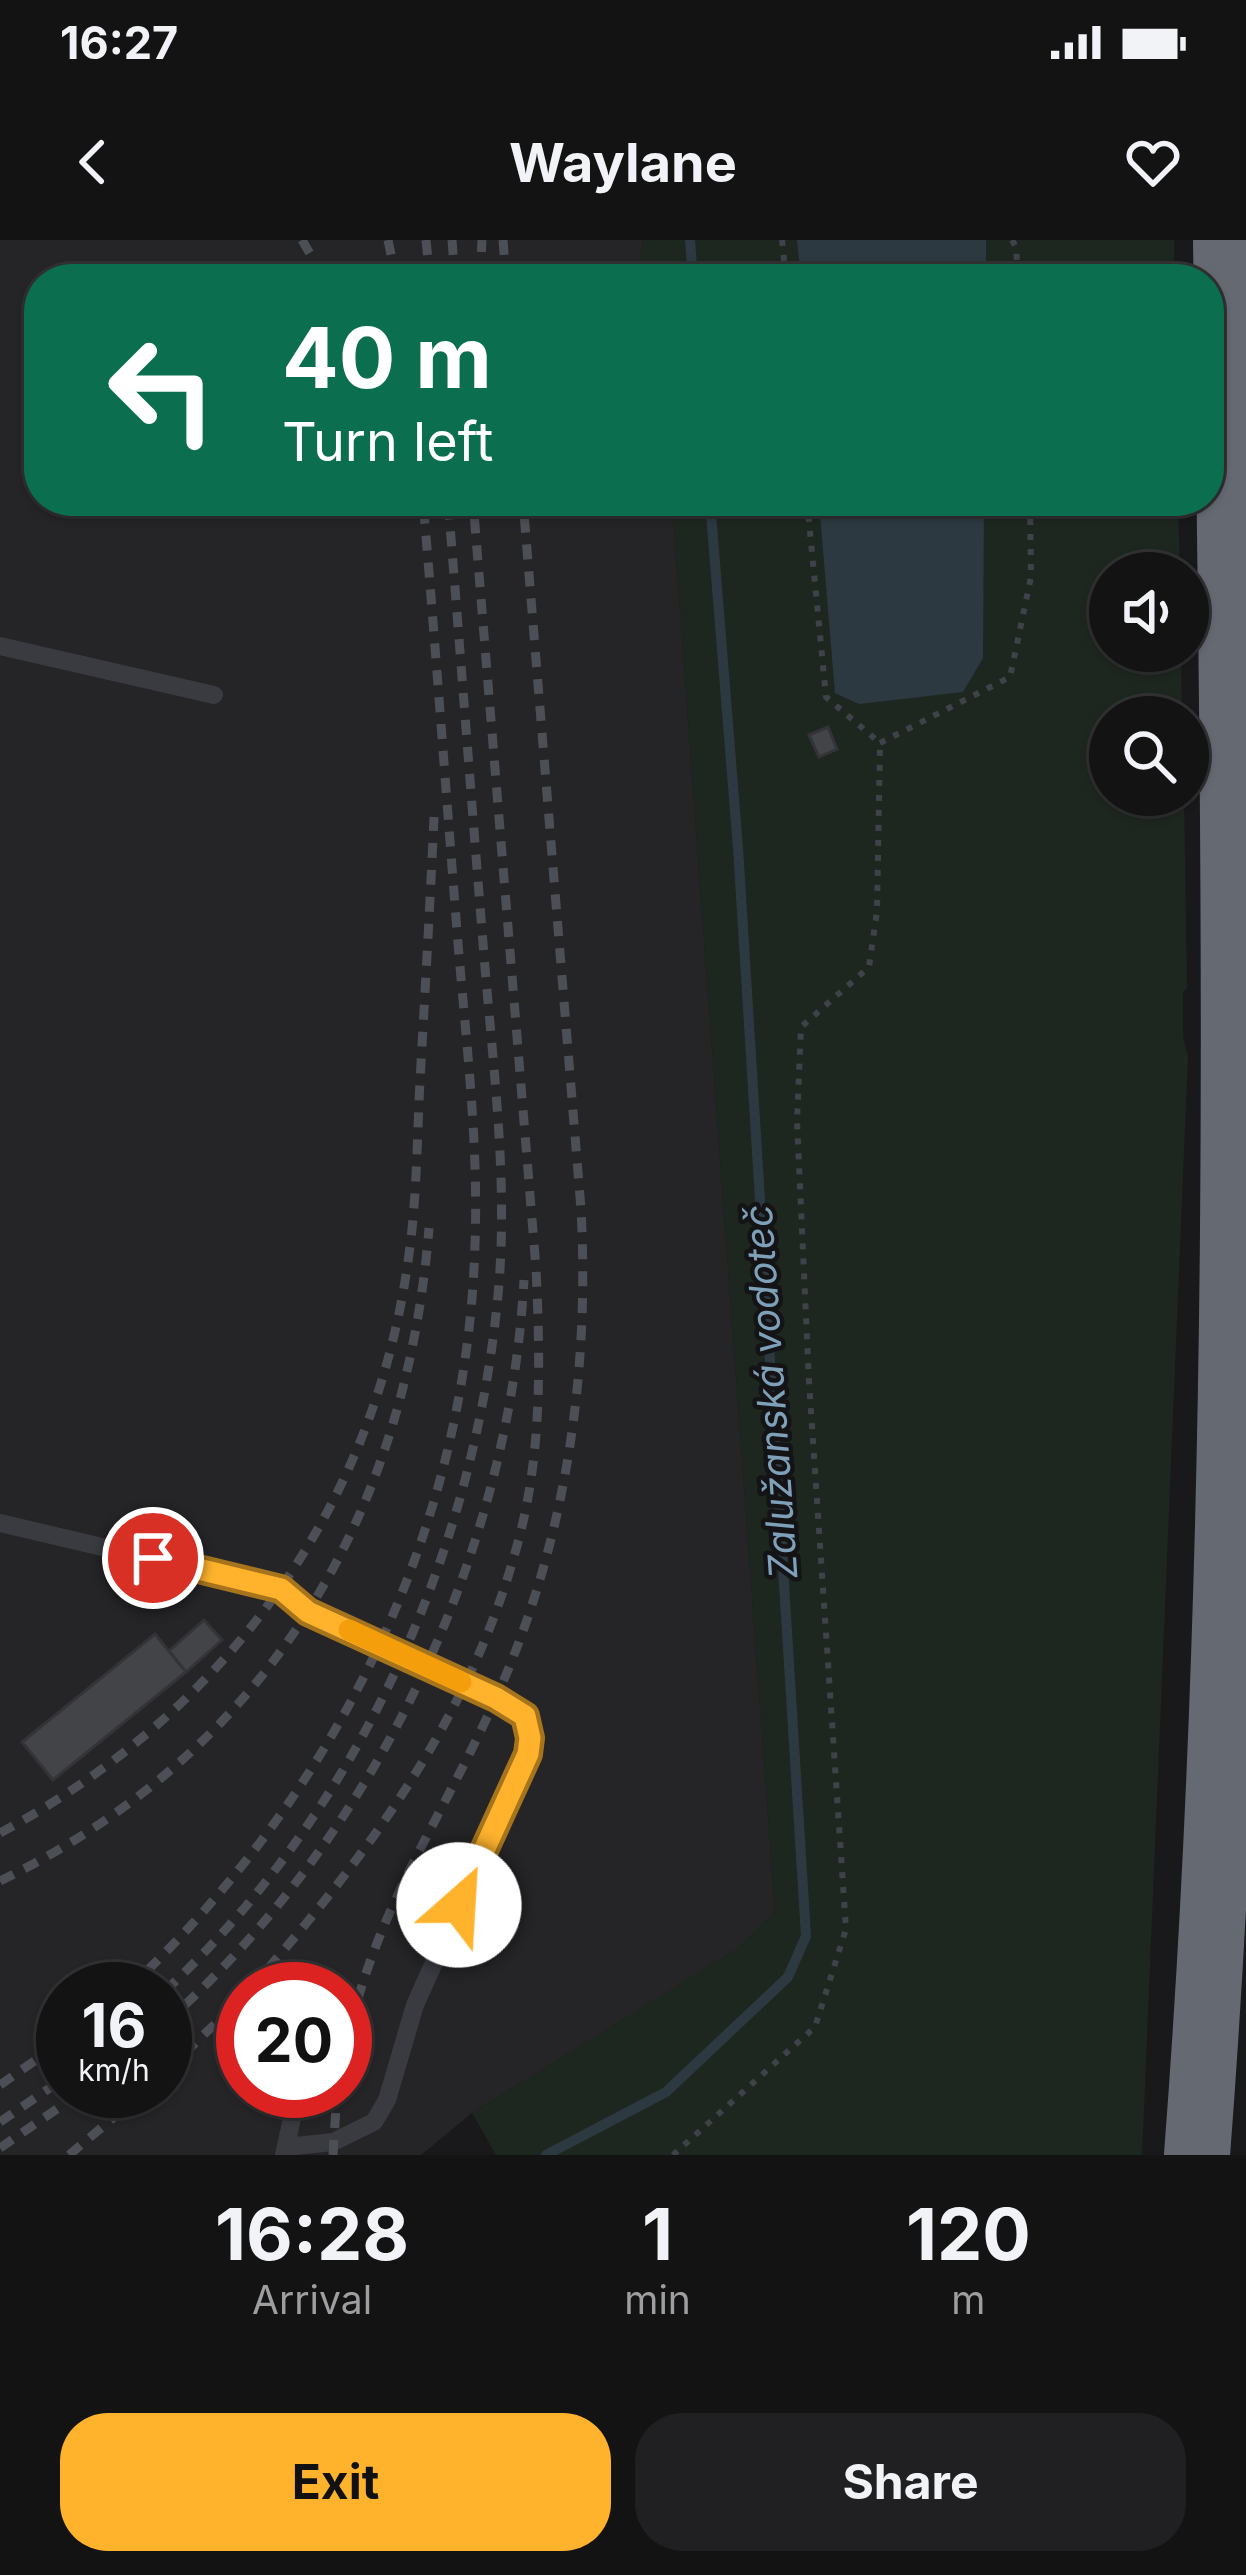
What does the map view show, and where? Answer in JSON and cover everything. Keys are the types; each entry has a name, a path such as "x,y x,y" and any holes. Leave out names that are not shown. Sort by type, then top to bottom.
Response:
{"highway":[{"path":"1197,2155 1224,1736 1233,1440 1235,914 1226,240"}],"lane":[{"path":"0,646 214,695"},
{"path":"0,1523 281,1589 308,1612 496,1698 525,1716 528,1754 416,2006 387,2100 374,2122 333,2143 285,2151 292,2118"}],"path":[{"path":"808,516 826,697 880,743"},
{"path":"880,743 1010,677 1031,577 1030,516"},
{"path":"674,2155 815,2027 846,1929 809,1382 797,1121 801,1027 869,967 877,911 880,743"}],"shaded area":[{"path":"0,240 643,240 641,264 24,264 24,516 673,516 775,1911 737,1949 472,2113 421,2155 0,2155"},
{"path":"643,240 1174,240 1174,264 641,264"},
{"path":"797,240 986,240 986,264 799,264"},
{"path":"673,516 1178,516 1179,552 1089,552 1089,672 1181,672 1182,696 1089,696 1089,816 1184,816 1187,987 1183,1037 1188,1056 1142,2155 496,2155 472,2113 736,1949 775,1911"},
{"path":"820,516 984,516 983,658 963,692 859,704 835,693"}],"building":[{"path":"828,727 837,749 819,757 809,735"},
{"path":"204,1620 222,1640 186,1672 169,1651"},
{"path":"155,1634 186,1672 53,1780 22,1742"}],"waterway":[{"name":"Zalužanská vodoteč","path":"690,240 692,264"},
{"name":"Zalužanská vodoteč","path":"546,2155 666,2092 788,1977 806,1936 738,848 711,516"}],"railway":[{"path":"302,240 316,264"},
{"path":"388,240 393,264"},
{"path":"426,240 428,264"},
{"path":"452,240 454,264"},
{"path":"481,264 482,240"},
{"path":"503,240 505,264"},
{"path":"154,1962 202,1913 269,1831 327,1743 377,1651 417,1554 447,1454 466,1350 475,1244 475,1162 424,516"},
{"path":"192,1963 295,1844 348,1761 394,1673 433,1582 463,1488 485,1392 501,1251 500,1163 449,516"},
{"path":"273,1962 379,1829 450,1714 504,1589 534,1459 536,1268 474,516"},
{"path":"370,1962 519,1642 555,1521 576,1398 583,1272 581,1209 524,516"},
{"path":"0,1833 81,1784 154,1728 219,1664 276,1594 324,1518 363,1435 391,1347 412,1233 434,817"},
{"path":"0,1881 94,1828 176,1765 247,1694 306,1615 353,1528 390,1434 415,1334 429,1228"},
{"path":"192,1997 240,1950 307,1868 366,1780 417,1686 459,1588 491,1487 513,1384 524,1280"},
{"path":"192,2046 216,2023"},
{"path":"0,2085 36,2060"},
{"path":"0,2122 36,2097"},
{"path":"0,2148 44,2118"},
{"path":"69,2155 113,2118"},
{"path":"333,2155 335,2118"}],"slow traffic":[{"path":"349,1630 461,1682"}],"route":[{"path":"153,1558 281,1589 308,1612 518,1708 529,1727 528,1754 459,1905"}]}
